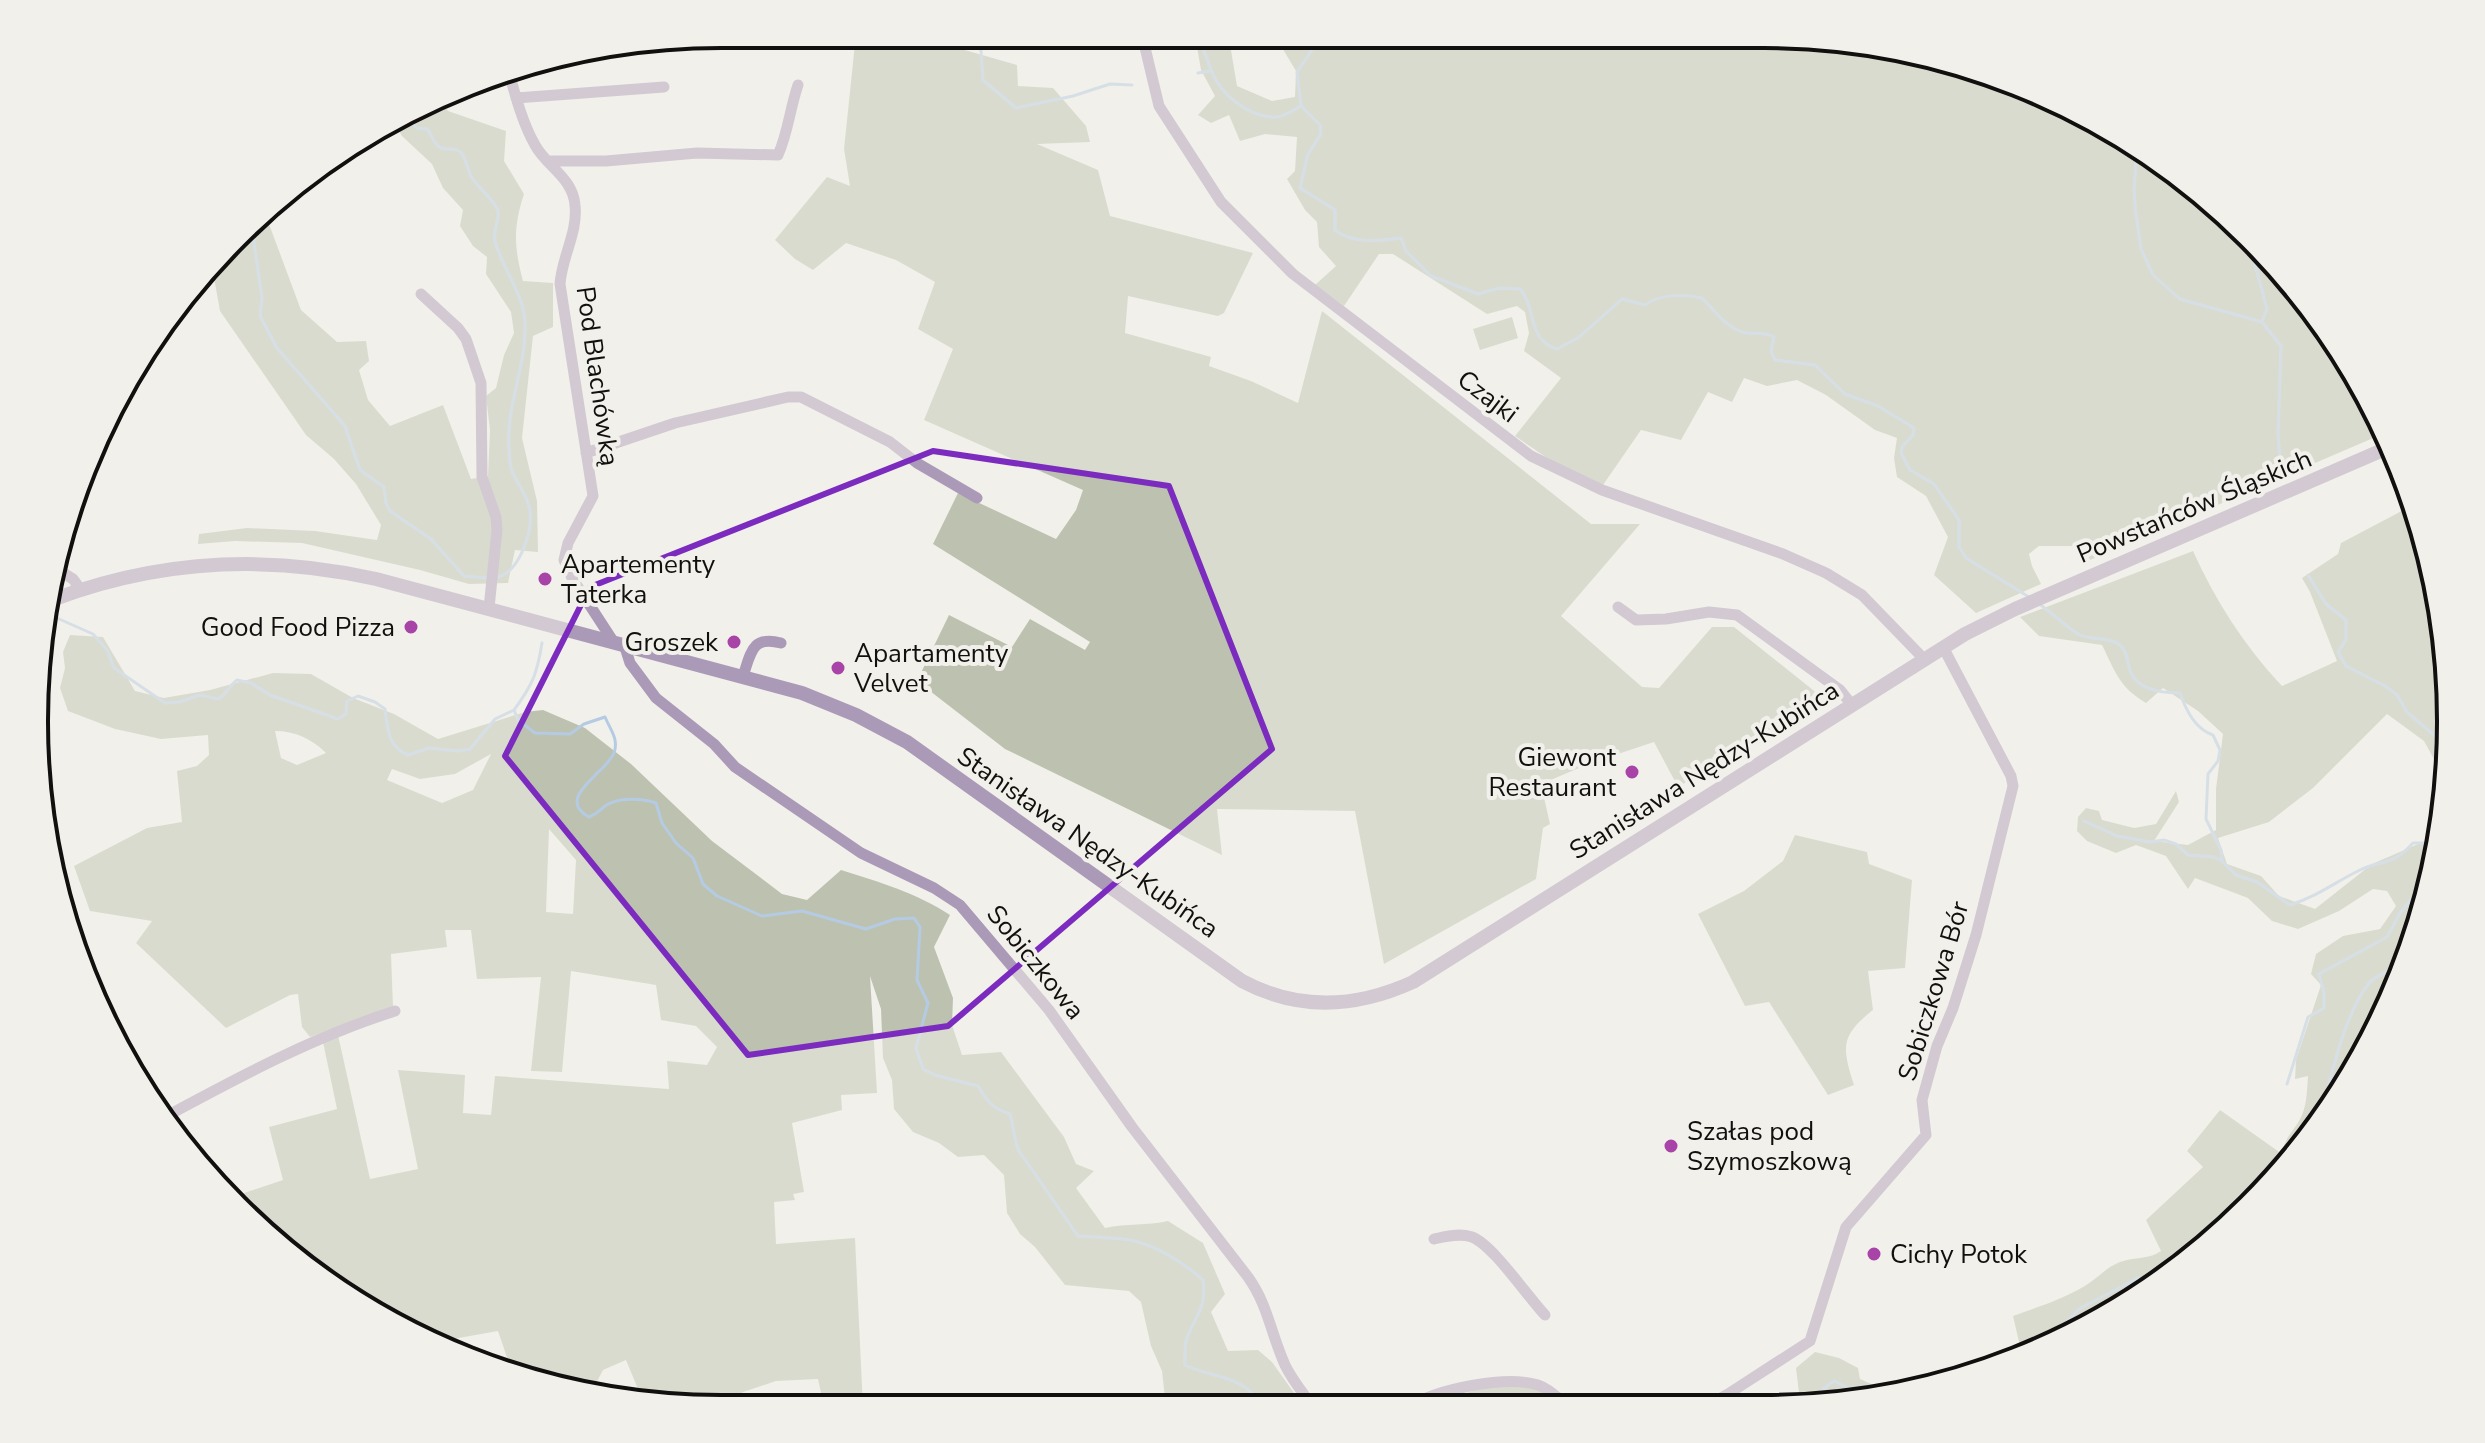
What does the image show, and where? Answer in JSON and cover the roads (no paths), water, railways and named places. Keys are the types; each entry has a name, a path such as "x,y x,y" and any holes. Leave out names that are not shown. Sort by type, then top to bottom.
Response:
{"street":[{"name":"Czajki","path":"1145,48 1159,106 1221,202 1293,274 1531,456 1602,490 1783,554 1826,573 1862,595 1924,659"},
{"name":"Pod Blachówką","path":"512,82 533,143 568,183 575,202 575,223 561,269 560,284 593,496 568,543 564,560 572,578 618,642"},
{"path":"549,161 606,161 697,153 778,155 785,141 788,115 798,85"},
{"path":"516,98 664,87"},
{"path":"421,294 466,339 481,383 482,477 496,517 497,530 489,608"},
{"path":"586,453 675,423 788,397 801,397 890,442 917,463 977,498"},
{"name":"Powstańców Śląskich","path":"2015,609 2380,451"},
{"name":"Stanisława Nędzy-Kubińca","path":"60,597 168,568 260,562 331,569 618,642 826,702 907,742 1242,981 1276,996 1319,1004 1365,999 1413,982 1943,647 2015,609"},
{"path":"65,574 81,590"},
{"path":"1618,607 1636,620 1709,612 1737,615 1840,690 1852,705"},
{"path":"743,676 755,645 763,640 781,643"},
{"name":"Sobiczkowa","path":"618,642 656,698 714,744 735,767 861,853 934,888 960,905 1049,1010 1132,1127 1248,1277 1265,1307 1286,1368 1305,1395"},
{"name":"Sobiczkowa Bór","path":"1726,1395 1810,1341 1846,1227 1926,1135 1922,1100 1937,1046 1953,1008 1976,935 2013,786 2011,776 1943,647"},
{"path":"174,1113 302,1046 345,1027 395,1011"},
{"path":"1434,1239 1449,1235 1471,1237 1485,1246 1545,1315"},
{"path":"1442,1395 1499,1382 1521,1381 1541,1386 1553,1395"}],"waterway":[{"path":"978,48 981,50 983,80 1016,108 1073,96 1110,84 1132,85"},
{"path":"1203,48 1216,81 1246,109 1277,117 1301,106 1320,125 1321,134 1308,154 1300,188 1335,210 1335,230 1358,239 1401,238 1406,251 1431,276 1478,294 1500,288 1520,289 1541,339 1557,349 1578,338 1622,299 1645,305 1672,296 1702,298 1736,330 1774,337 1771,351 1775,360 1815,365 1845,394 1878,406 1914,428 1901,453 1910,470 1934,484 1959,520 1959,547 1966,558 2029,597"},
{"path":"1301,106 1297,72 1313,48"},
{"path":"1198,73 1210,71"},
{"path":"412,123 417,128 427,129 441,148 459,151 472,178 496,207 495,241 524,314 524,341 510,417 509,450 512,471 527,500 530,519 527,539 519,559 498,577"},
{"path":"2136,161 2134,190 2141,249 2153,275 2180,299 2262,322 2281,346 2278,435 2281,469"},
{"path":"253,237 262,298 260,316 277,348 345,426 360,470 384,487 390,511 431,539 464,576 487,578"},
{"path":"2253,259 2267,309 2262,321"},
{"path":"2308,575 2326,604 2346,620 2346,640 2338,652 2346,666 2397,695 2407,712 2437,737"},
{"path":"2038,603 2078,634 2120,645 2136,681 2149,689 2180,693 2196,724 2213,735 2220,750 2218,761 2208,774 2206,819 2221,850 2222,861 2236,875 2257,882 2290,905 2358,871 2392,859 2413,843 2425,845"},
{"path":"57,618 93,634 107,650 114,668 165,703 200,695 218,699 237,680 338,719 346,714 347,701 358,696 385,709 392,742 408,755 429,748 470,749 495,719 514,710 518,720 535,733 570,734 584,724 605,717 615,748 609,761 579,794 577,802 580,810 589,817 616,801 637,799 656,803 662,823 676,843 693,858 703,884 717,896 762,916 802,911 866,929 895,919 914,918 920,927 917,980 928,1003 916,1048 923,1069 978,1086 991,1104 1010,1114 1019,1151 1078,1236 1140,1242 1169,1256 1203,1280 1202,1304 1186,1341 1185,1365 1238,1383 1253,1395"},
{"path":"514,710 533,678 542,643"},
{"path":"2084,821 2117,836 2150,842 2164,840 2176,844 2188,855 2214,857 2222,861"},
{"path":"2287,1084 2308,1017 2324,1008 2319,974 2387,937 2414,896"},
{"path":"2327,1089 2339,1048 2360,996 2369,983 2389,970"},
{"path":"2065,1324 2079,1309 2141,1279"},
{"path":"1822,1392 1834,1381 1851,1389"}],"place":[{"name":"Apartementy Taterka","path":"545,579"},
{"name":"Good Food Pizza","path":"411,627"},
{"name":"Groszek","path":"734,642"},
{"name":"Apartamenty Velvet","path":"838,668"},
{"name":"Giewont Restaurant","path":"1632,772"},
{"name":"Szałas pod Szymoszkową","path":"1671,1146"},
{"name":"Cichy Potok","path":"1874,1254"}]}
